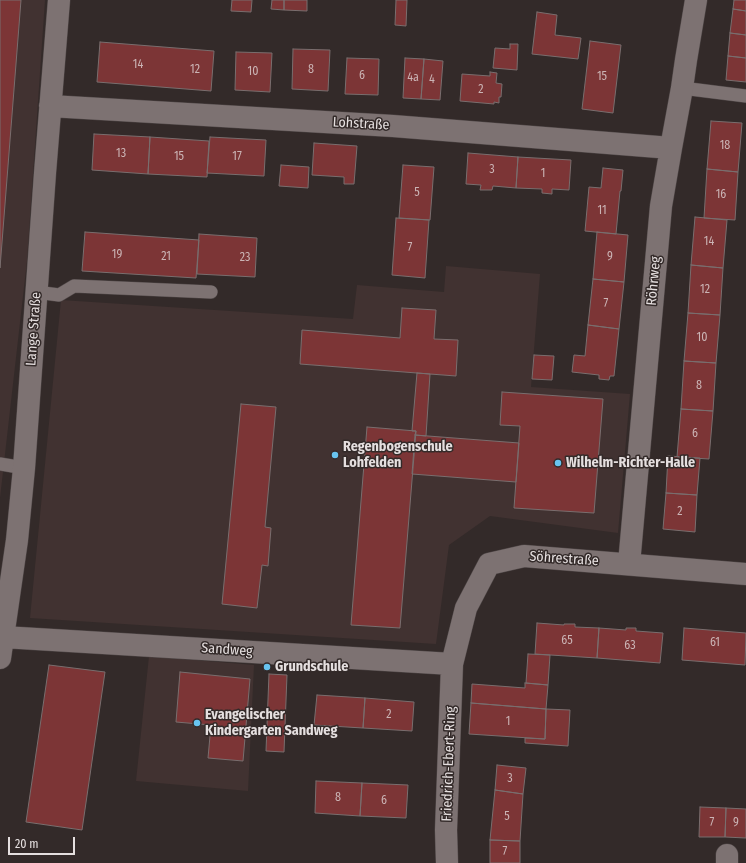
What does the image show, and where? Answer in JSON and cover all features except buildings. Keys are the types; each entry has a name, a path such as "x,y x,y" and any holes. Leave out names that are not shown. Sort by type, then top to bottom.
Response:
{"street":[{"name":"Lange Straße","path":"1,647 17,540 24,468 59,0"},
{"name":"Röhrweg","path":"629,564 661,206 696,0"},
{"name":"Lohstraße","path":"50,106 393,126 671,148"},
{"name":"Söhrestraße","path":"452,664 466,608 489,564 524,556 746,574"},
{"name":"Sandweg","path":"1,647 452,664"},
{"name":"Friedrich-Ebert-Ring","path":"447,863 446,830 452,664"}],"lane":[{"path":"682,88 746,96"},
{"path":"36,292 59,295 74,286 211,292"},
{"path":"0,464 24,468"}],"shaded area":[{"path":"0,0 45,0 27,261 0,498"},
{"name":"Regenbogenschule Lohfelden","path":"446,266 540,274 531,387 630,394 618,533 490,516 449,545 436,644 30,618 61,300 353,319 357,285 444,292"},
{"name":"Evangelischer Kindergarten Sandweg","path":"149,656 254,665 248,791 136,781"}],"place":[{"name":"Regenbogenschule Lohfelden","path":"335,455"},
{"name":"Wilhelm-Richter-Halle","path":"558,463"},
{"name":"Grundschule","path":"267,667"},
{"name":"Evangelischer Kindergarten Sandweg","path":"197,723"}]}
